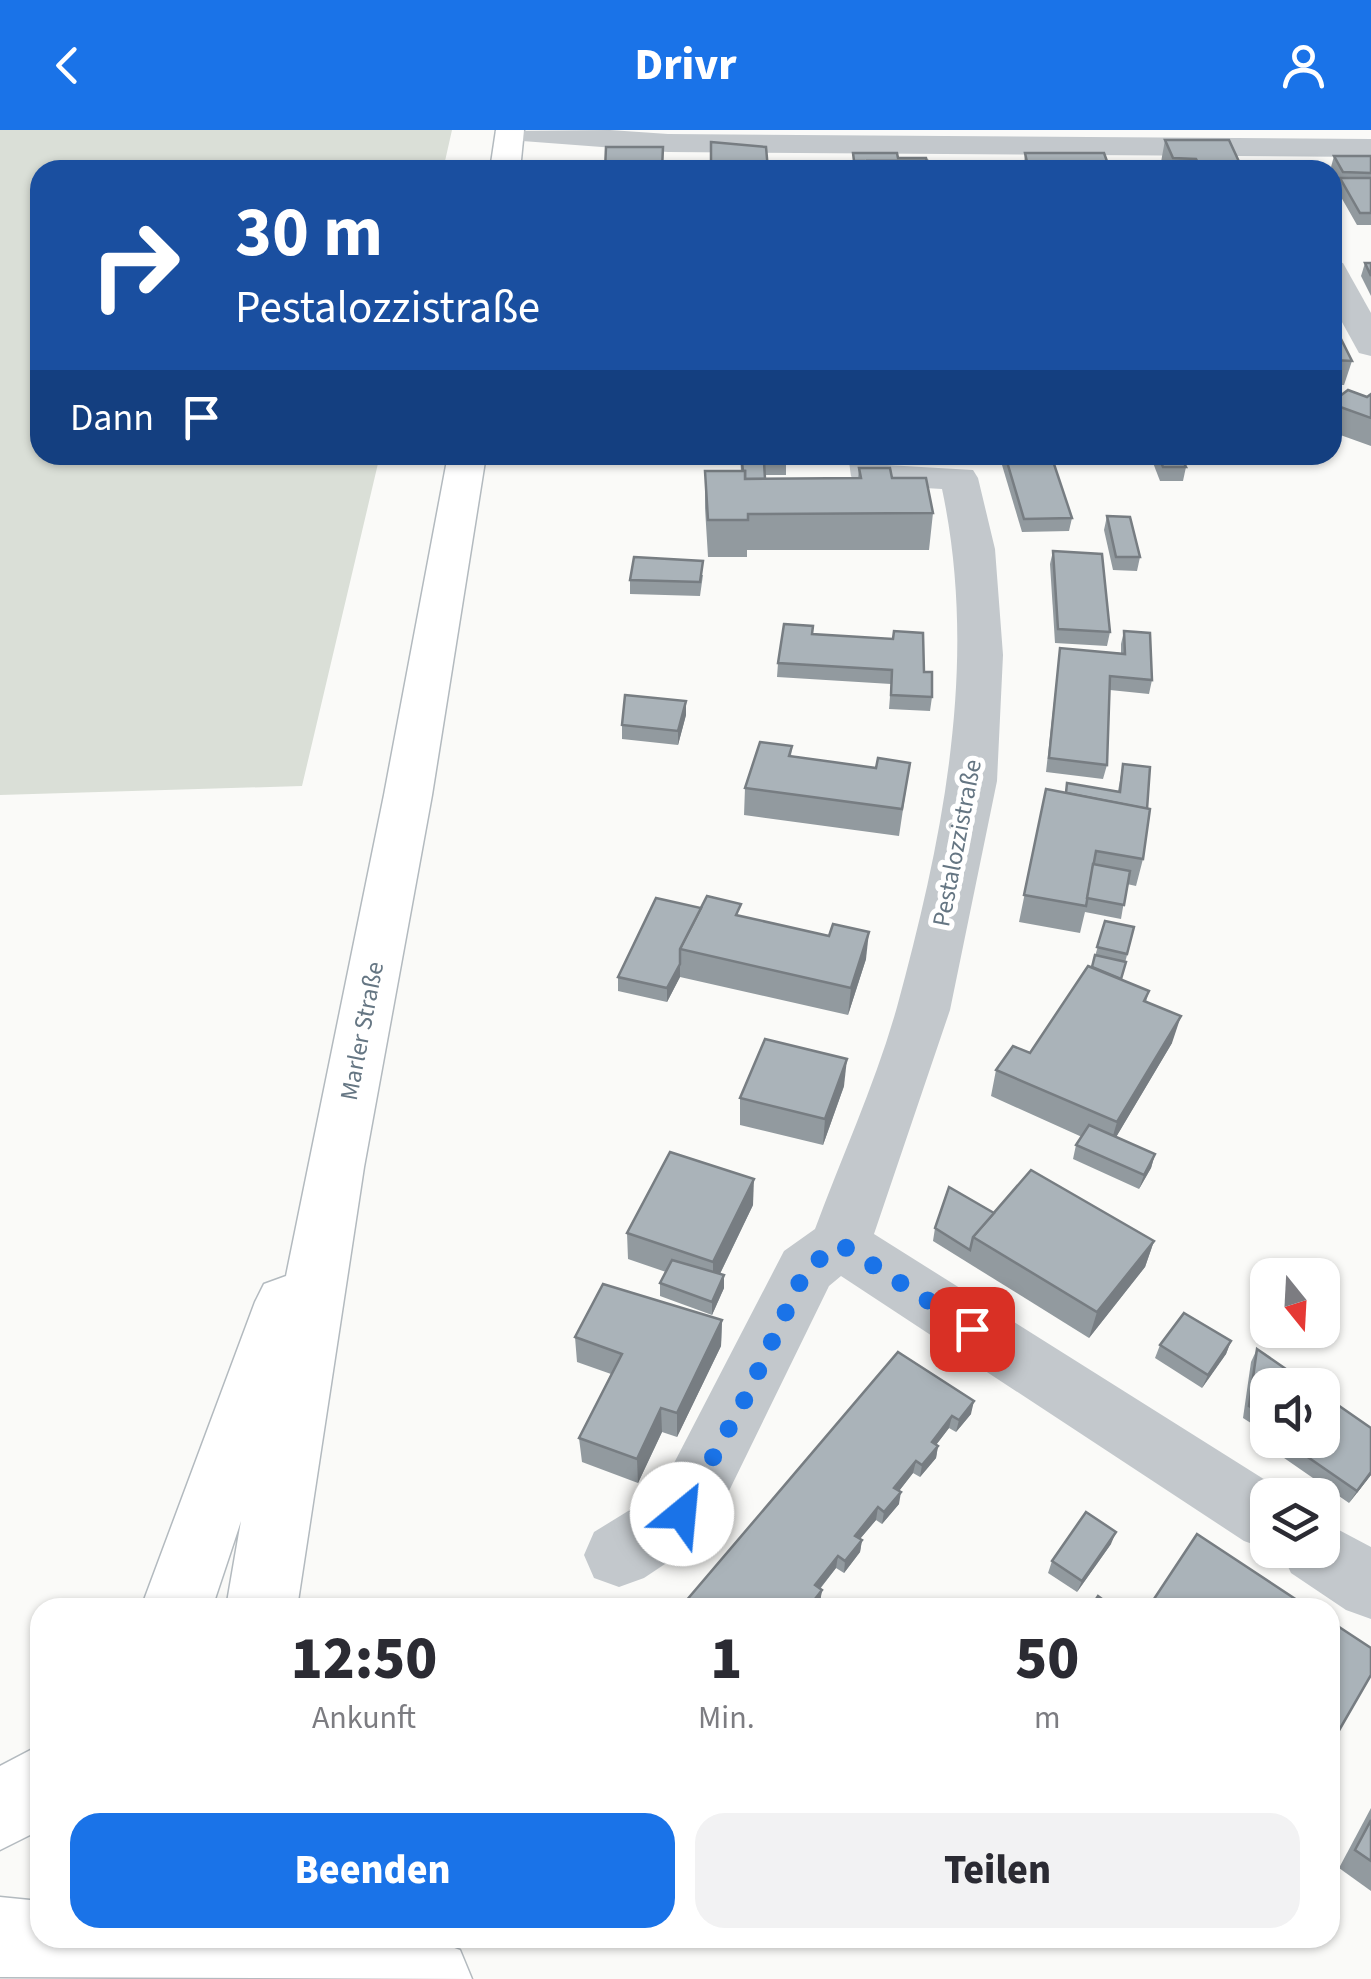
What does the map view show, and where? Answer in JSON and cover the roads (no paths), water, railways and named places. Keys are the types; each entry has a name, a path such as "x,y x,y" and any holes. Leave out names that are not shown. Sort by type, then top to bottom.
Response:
{"main road":[{"path":"506,160 510,131"},
{"name":"Marler Straße","path":"263,1598 335,1167 408,795 465,465"},
{"path":"180,1598 335,1167"},
{"path":"0,1812 30,1790"},
{"path":"0,1937 30,1940"},
{"path":"104,1948 382,1971 431,1979"}],"street":[{"path":"510,131 819,157 1276,159 1371,148"},
{"path":"1342,289 1371,346"},
{"name":"Pestalozzistraße","path":"619,1555 682,1514 746,1397 806,1269 840,1244 923,1010 973,781 981,654 974,549 959,478 870,476 868,465"},
{"path":"840,1244 1250,1507"},
{"path":"1340,1566 1371,1586"}]}
